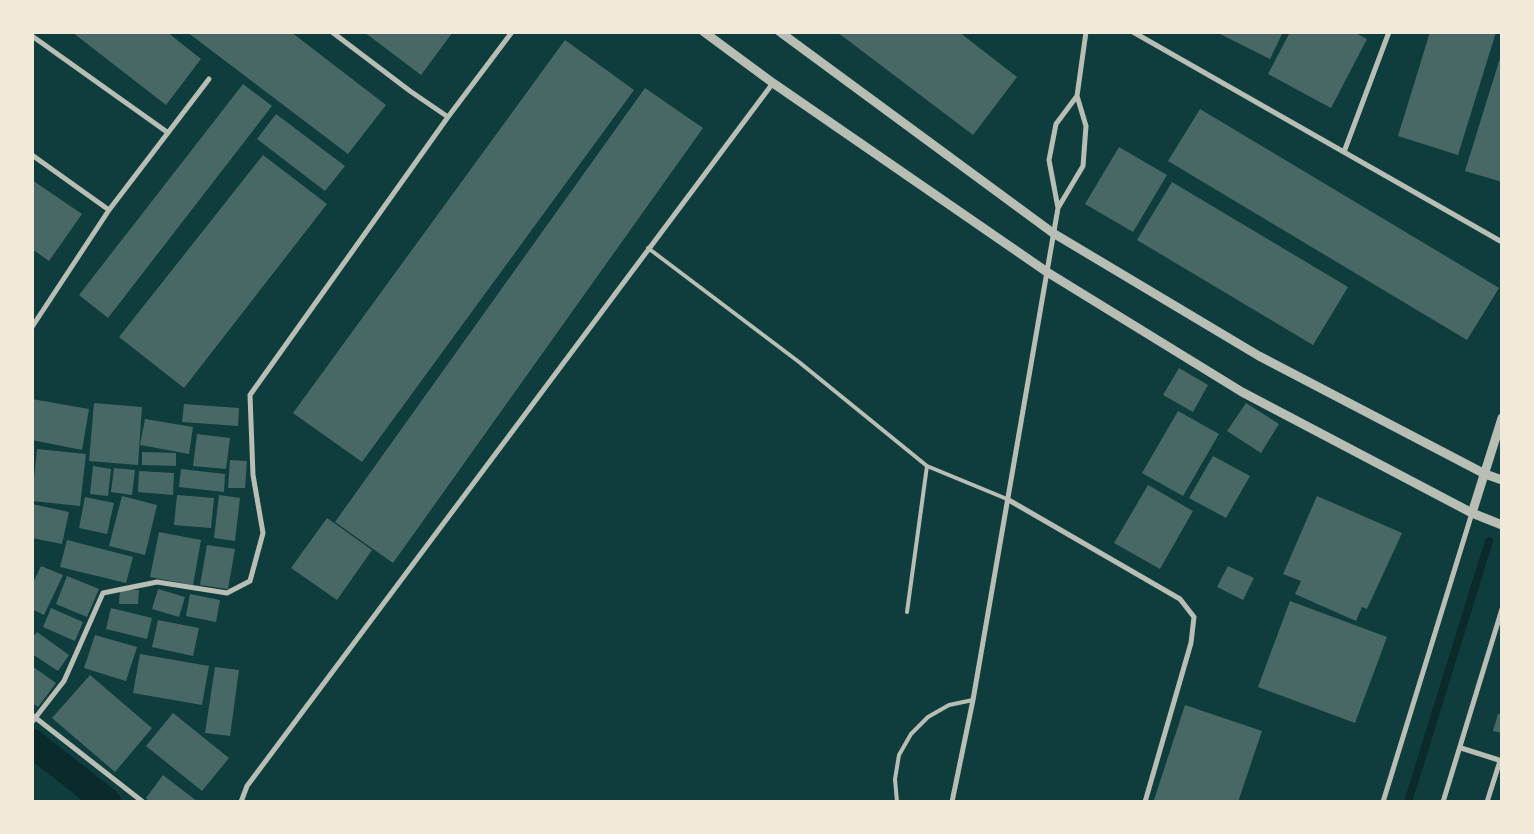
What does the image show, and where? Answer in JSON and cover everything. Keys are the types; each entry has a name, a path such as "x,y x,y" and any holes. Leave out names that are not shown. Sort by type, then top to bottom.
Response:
{"street":[{"path":"332,32 448,117"},
{"path":"143,802 34,718 64,681 103,593 157,582 227,593 250,582 263,533 253,475 250,395 448,117 512,32"},
{"path":"704,32 773,83 1047,272 1242,392 1472,513 1502,525"},
{"path":"780,32 1053,233 1259,356 1485,474 1502,480"},
{"path":"952,802 973,700 1058,208 1083,166 1086,126 1077,96 1086,32"},
{"path":"1133,32 1502,242"},
{"path":"1344,152 1389,32"},
{"path":"32,36 167,132"},
{"path":"32,327 109,210 209,79"},
{"path":"241,802 247,786 773,83"},
{"path":"1058,208 1049,160 1056,124 1077,96"},
{"path":"32,155 109,210"},
{"path":"1383,802 1502,418"},
{"path":"1007,499 1180,599 1194,617 1191,643 1145,802"},
{"path":"1443,802 1502,609"},
{"path":"1460,748 1501,761 1487,802"}],"lane":[{"path":"648,248 799,362 927,466 1007,499"},
{"path":"907,612 927,466"},
{"path":"897,802 894,779 899,756 911,734 928,717 949,706 973,700"}],"building":[{"path":"72,32 167,32 201,59 166,105"},
{"path":"187,32 291,32 386,105 348,154"},
{"path":"364,32 453,32 421,75"},
{"path":"837,32 959,32 1017,77 973,135"},
{"path":"1216,32 1283,32 1270,59"},
{"path":"1290,32 1354,32 1367,39 1331,108 1268,74"},
{"path":"1430,32 1496,32 1458,155 1398,136"},
{"path":"565,40 634,90 362,462 293,413"},
{"path":"1502,55 1502,182 1465,171"},
{"path":"243,84 272,106 108,318 79,295"},
{"path":"645,88 703,128 393,563 335,522"},
{"path":"1200,109 1499,288 1467,340 1168,161"},
{"path":"276,114 345,166 325,191 257,139"},
{"path":"1119,147 1167,175 1133,232 1085,204"},
{"path":"263,155 327,204 184,388 119,337"},
{"path":"32,180 82,214 49,261 32,249"},
{"path":"1172,182 1348,287 1313,345 1137,240"},
{"path":"1179,368 1208,385 1193,412 1163,395"},
{"path":"32,399 89,409 82,450 32,440"},
{"path":"94,403 142,407 138,465 89,461"},
{"path":"1246,403 1279,424 1261,453 1227,431"},
{"path":"184,404 239,408 238,426 182,422"},
{"path":"1178,411 1219,434 1183,496 1142,473"},
{"path":"145,419 193,427 189,454 140,445"},
{"path":"197,434 230,438 226,469 193,466"},
{"path":"37,449 86,454 80,506 32,501"},
{"path":"142,452 176,453 176,466 142,465"},
{"path":"1213,456 1250,476 1226,518 1189,498"},
{"path":"230,460 247,461 245,488 228,488"},
{"path":"93,466 111,469 108,496 90,494"},
{"path":"114,468 135,470 132,495 111,492"},
{"path":"181,469 225,474 224,492 179,487"},
{"path":"139,471 174,473 173,495 138,492"},
{"path":"1148,485 1193,511 1160,569 1114,543"},
{"path":"177,495 214,498 211,528 174,525"},
{"path":"219,495 240,498 235,541 214,538"},
{"path":"122,496 157,505 145,555 109,546"},
{"path":"1317,496 1402,533 1367,609 1362,607 1356,621 1295,594 1301,581 1283,574"},
{"path":"85,497 114,503 107,534 79,528"},
{"path":"32,504 69,512 62,544 32,538"},
{"path":"327,518 372,550 337,600 291,568"},
{"path":"159,532 201,540 193,585 150,577"},
{"path":"67,540 133,557 126,583 60,567"},
{"path":"207,545 235,549 228,589 200,585"},
{"path":"41,566 63,575 44,615 32,609 32,585"},
{"path":"1228,566 1254,578 1243,600 1217,587"},
{"path":"67,576 99,589 87,617 56,604"},
{"path":"158,589 185,597 179,617 152,609"},
{"path":"120,590 139,590 138,604 119,604"},
{"path":"190,594 220,600 216,622 186,616"},
{"path":"1290,601 1387,637 1355,723 1258,687"},
{"path":"51,608 83,622 75,641 43,627"},
{"path":"111,608 152,618 147,639 106,629"},
{"path":"158,620 199,628 193,656 152,647"},
{"path":"37,632 69,655 58,671 32,654 32,638"},
{"path":"95,635 137,647 126,681 84,668"},
{"path":"140,654 209,666 202,705 133,693"},
{"path":"32,666 56,683 38,707 32,703"},
{"path":"215,667 239,670 230,736 205,733"},
{"path":"90,675 152,728 115,772 52,718"},
{"path":"1185,705 1262,731 1238,802 1154,800"},
{"path":"173,713 229,758 202,791 146,746"},
{"path":"1498,714 1502,715 1502,733 1493,731"},
{"path":"163,775 198,802 150,802 146,798"}],"waterway":[{"path":"1408,802 1489,541"},
{"path":"32,743 107,802"}]}
